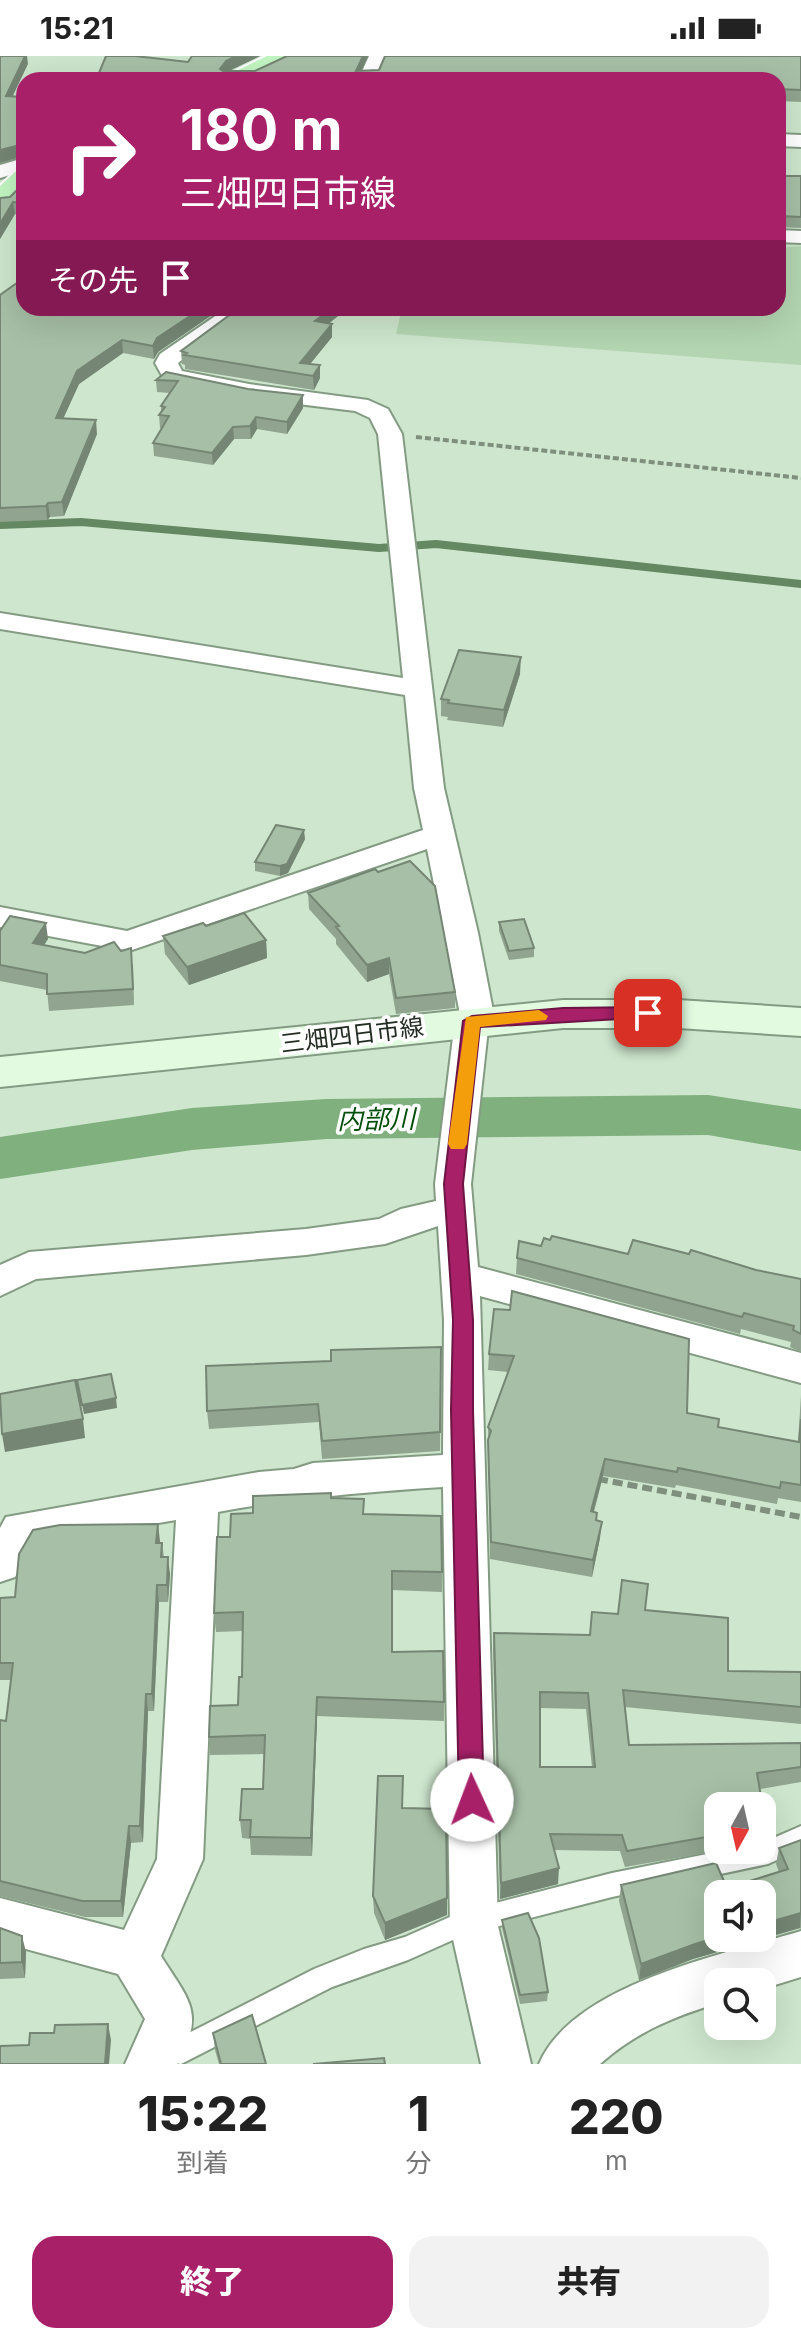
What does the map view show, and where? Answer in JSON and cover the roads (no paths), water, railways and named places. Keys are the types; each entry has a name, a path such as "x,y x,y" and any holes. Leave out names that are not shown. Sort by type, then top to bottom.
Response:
{"main road":[{"path":"253,72 286,56"},
{"path":"0,201 16,185"},
{"name":"三畑四日市線","path":"0,1072 157,1058 475,1021 618,1012 801,1022"}],"street":[{"path":"230,316 168,359 166,363 173,376 249,391 360,405 380,414 390,434 429,788 475,1021 454,1197 463,1320 474,1920 506,2064"},
{"path":"0,621 417,689"},
{"path":"0,917 129,941 440,834"},
{"path":"0,1282 29,1266 306,1242 385,1231 454,1197"},
{"path":"458,1280 492,1285 801,1368"},
{"path":"5,1544 21,1529 66,1524 263,1487 304,1484 313,1479 464,1470"},
{"path":"134,1955 143,1943 180,1859 198,1500"},
{"path":"0,1920 134,1955 170,2015 167,2034 153,2056"},
{"path":"564,2064 607,2025 657,1998 801,1954"}],"lane":[{"path":"153,2056 181,2051 323,1978 474,1920 612,1885 768,1853 801,1837"}],"waterway":[{"path":"0,525 81,522 379,548 436,544 801,584"},
{"name":"内部川","path":"0,1158 192,1129 326,1119 708,1115 801,1130"}]}
